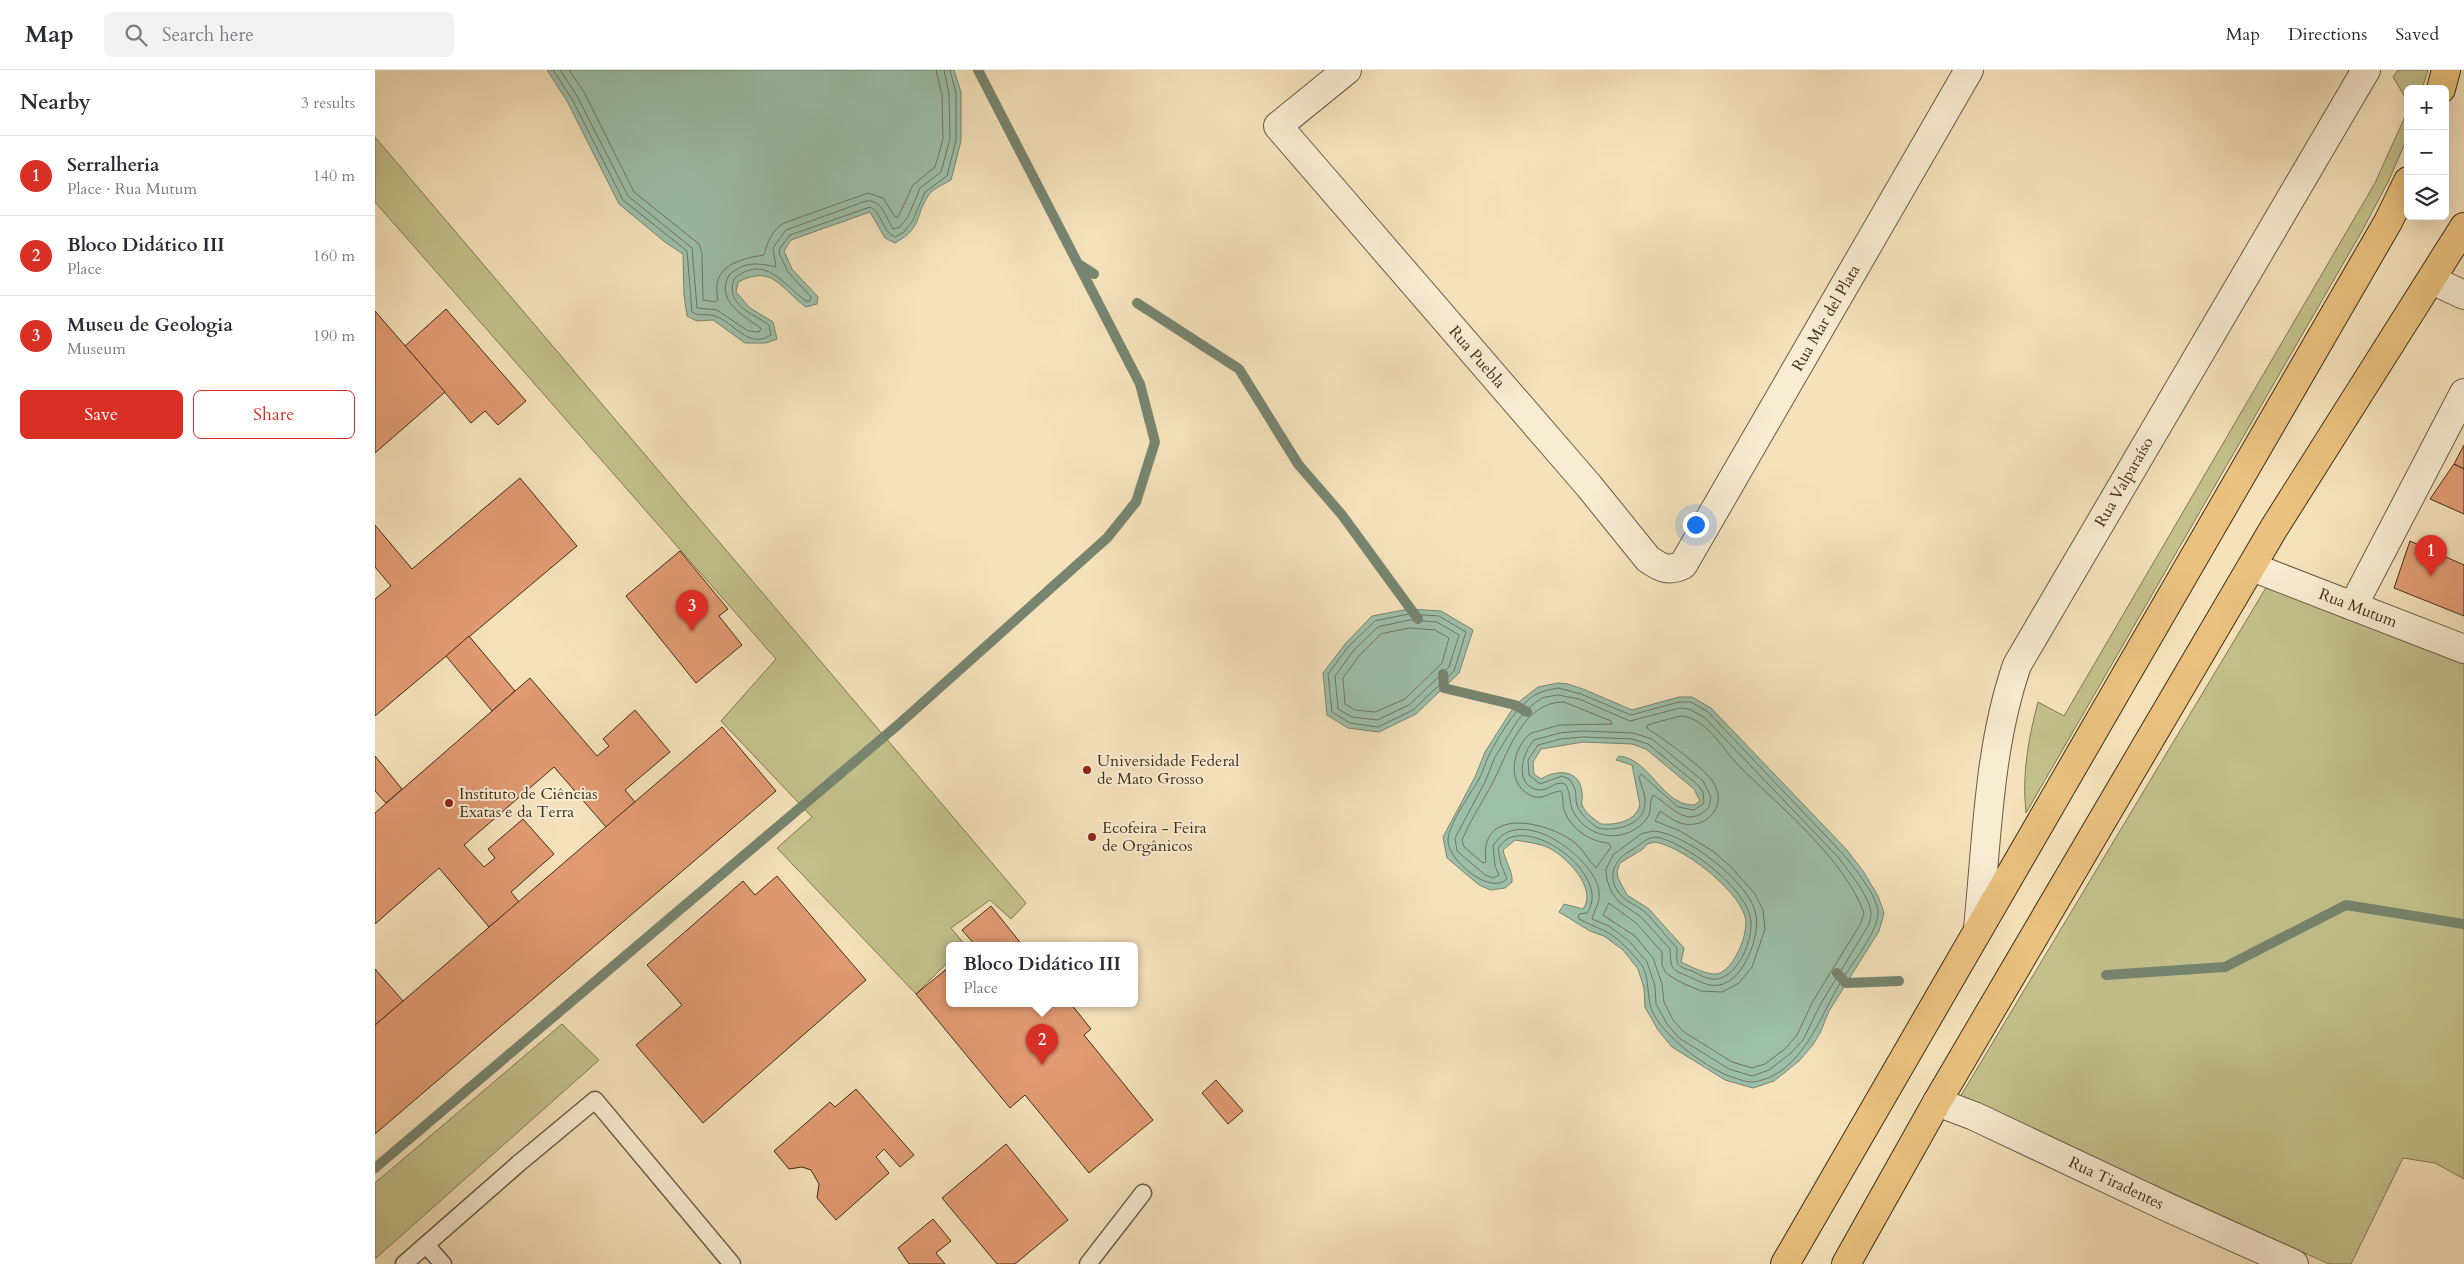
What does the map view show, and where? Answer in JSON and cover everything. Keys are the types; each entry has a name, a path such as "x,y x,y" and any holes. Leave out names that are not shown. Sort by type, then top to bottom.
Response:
{"main road":[{"path":"2442,85 2446,70"},
{"path":"1785,1264 2388,222 2404,189"},
{"path":"1846,1264 1937,1102 2252,567 2433,280 2464,227"}],"street":[{"name":"Rua Puebla","path":"1347,70 1278,126 1589,486 1648,559 1660,568 1672,570 1683,565"},
{"name":"Rua Mar del Plata","path":"1683,565 1969,70"},
{"name":"Rua Valparaíso","path":"1978,928 1995,753 2007,695 2017,665 2366,70"},
{"path":"2433,280 2464,295"},
{"path":"2353,606 2464,393"},
{"name":"Rua Mutum","path":"2252,567 2464,649"},
{"name":"Rua Tiradentes","path":"1937,1102 1974,1116 2169,1208 2294,1264"}],"lane":[{"path":"404,1264 518,1164 595,1100 732,1264"},
{"path":"1088,1264 1143,1193"},
{"path":"426,1244 443,1264"}],"shaded area":[{"path":"2398,70 2428,70 2423,85 2404,85 2404,95 2393,77"},
{"path":"2404,119 2404,145 2388,182 2362,231 2026,813 2025,784 2027,757 2038,702 2064,716 2375,183"},
{"path":"375,137 1026,903 1011,919 990,900 951,928 963,942 946,942 946,964 916,994 777,848 812,817 721,721 776,659 375,202"},
{"path":"2267,586 2464,663 2464,1179 2435,1163 2403,1158 2351,1264 2329,1264 1960,1097"},
{"path":"562,1024 599,1060 375,1259 375,1183"}],"water":[{"path":"547,70 954,70 961,92 961,141 951,180 930,193 914,227 895,243 885,238 870,212 791,240 784,251 792,269 818,297 817,304 806,307 782,286 768,277 750,277 738,282 736,292 750,308 773,322 777,339 766,343 745,343 713,320 697,321 687,316 684,295 683,254 665,242 619,204 567,101"},
{"path":"1409,609 1441,611 1473,630 1459,673 1416,714 1379,732 1348,728 1327,715 1323,673 1345,644 1372,616"},
{"path":"1558,683 1568,684 1632,710 1679,697 1692,697 1711,708 1846,849 1863,871 1878,896 1884,913 1879,931 1829,1011 1820,1033 1812,1046 1799,1061 1774,1081 1753,1088 1725,1080 1672,1047 1658,1030 1645,1007 1644,988 1638,969 1623,950 1604,936 1590,931 1559,912 1564,904 1583,909 1587,901 1587,892 1584,883 1572,866 1556,852 1541,845 1515,840 1503,850 1512,882 1505,888 1491,890 1479,885 1447,858 1443,837 1475,777 1485,752 1515,705 1538,687","holes":["1583,742 1632,744 1646,749 1694,789 1700,801 1694,805 1683,803 1673,798 1640,765 1630,759 1619,756 1616,760 1632,765 1640,805 1638,811 1629,819 1619,823 1601,824 1583,808 1580,785 1572,775 1560,773 1541,779 1534,774 1533,762 1541,749","1655,842 1667,845 1707,870 1731,893 1740,905 1746,923 1743,940 1729,966 1717,974 1698,970 1681,962 1684,948 1649,909 1627,895 1618,878 1617,871 1620,863 1643,849 1647,844"]}],"building":[{"path":"446,309 526,401 498,425 485,411 471,423 405,346"},
{"path":"375,311 445,392 375,453"},
{"path":"2464,445 2464,469 2454,464"},
{"path":"2454,464 2464,469 2464,514 2430,499"},
{"path":"520,478 577,546 375,716 375,599 391,586 375,567 375,525 412,569"},
{"path":"2410,541 2464,565 2464,616 2394,588"},
{"path":"680,551 728,609 719,616 742,645 696,683 626,596"},
{"path":"469,636 515,691 492,711 446,656"},
{"name":"Instituto de Ciências Exatas e da Terra","path":"530,678 597,756 609,746 603,739 635,710 670,752 625,790 635,802 606,827 554,767 464,845 484,867 495,858 488,849 523,819 554,854 511,892 519,902 489,927 439,868 375,924 375,813"},
{"path":"722,727 776,791 375,1134 375,1025"},
{"path":"375,756 402,789 386,803 375,791"},
{"path":"777,876 866,980 703,1123 636,1045 682,1005 647,965 743,881 755,895"},
{"path":"991,906 1020,942 972,942 962,930"},
{"path":"375,969 403,1001 375,1025"},
{"path":"946,969 946,1007 1073,1007 1091,1029 1084,1035 1153,1120 1089,1173 1025,1095 1010,1108 916,994"},
{"path":"1216,1080 1243,1111 1228,1124 1202,1093"},
{"path":"856,1089 914,1155 900,1167 884,1149 876,1157 889,1173 836,1220 817,1198 819,1184 811,1170 802,1167 789,1169 774,1151 830,1102 835,1107"},
{"path":"1006,1144 1068,1220 1015,1264 997,1264 942,1198"},
{"path":"933,1219 951,1241 936,1253 945,1264 909,1264 898,1248"}],"waterway":[{"path":"375,1168 899,724 1107,538 1136,502 1155,442 1140,384 978,70"},
{"path":"1080,265 1094,274"},
{"path":"1137,303 1239,369 1298,464 1342,515 1418,619"},
{"path":"1443,674 1444,688 1515,705 1527,712"},
{"path":"2106,975 2225,967 2346,905 2464,924"},
{"path":"1837,973 1846,983 1899,981"}],"place":[{"name":"Serralheria","path":"2431,576"},
{"name":"Museu de Geologia","path":"692,631"},
{"name":"Universidade Federal de Mato Grosso","path":"1087,770"},
{"name":"Instituto de Ciências Exatas e da Terra","path":"449,803"},
{"name":"Ecofeira - Feira de Orgânicos","path":"1092,837"},
{"name":"Bloco Didático III","path":"1042,1065"}]}
